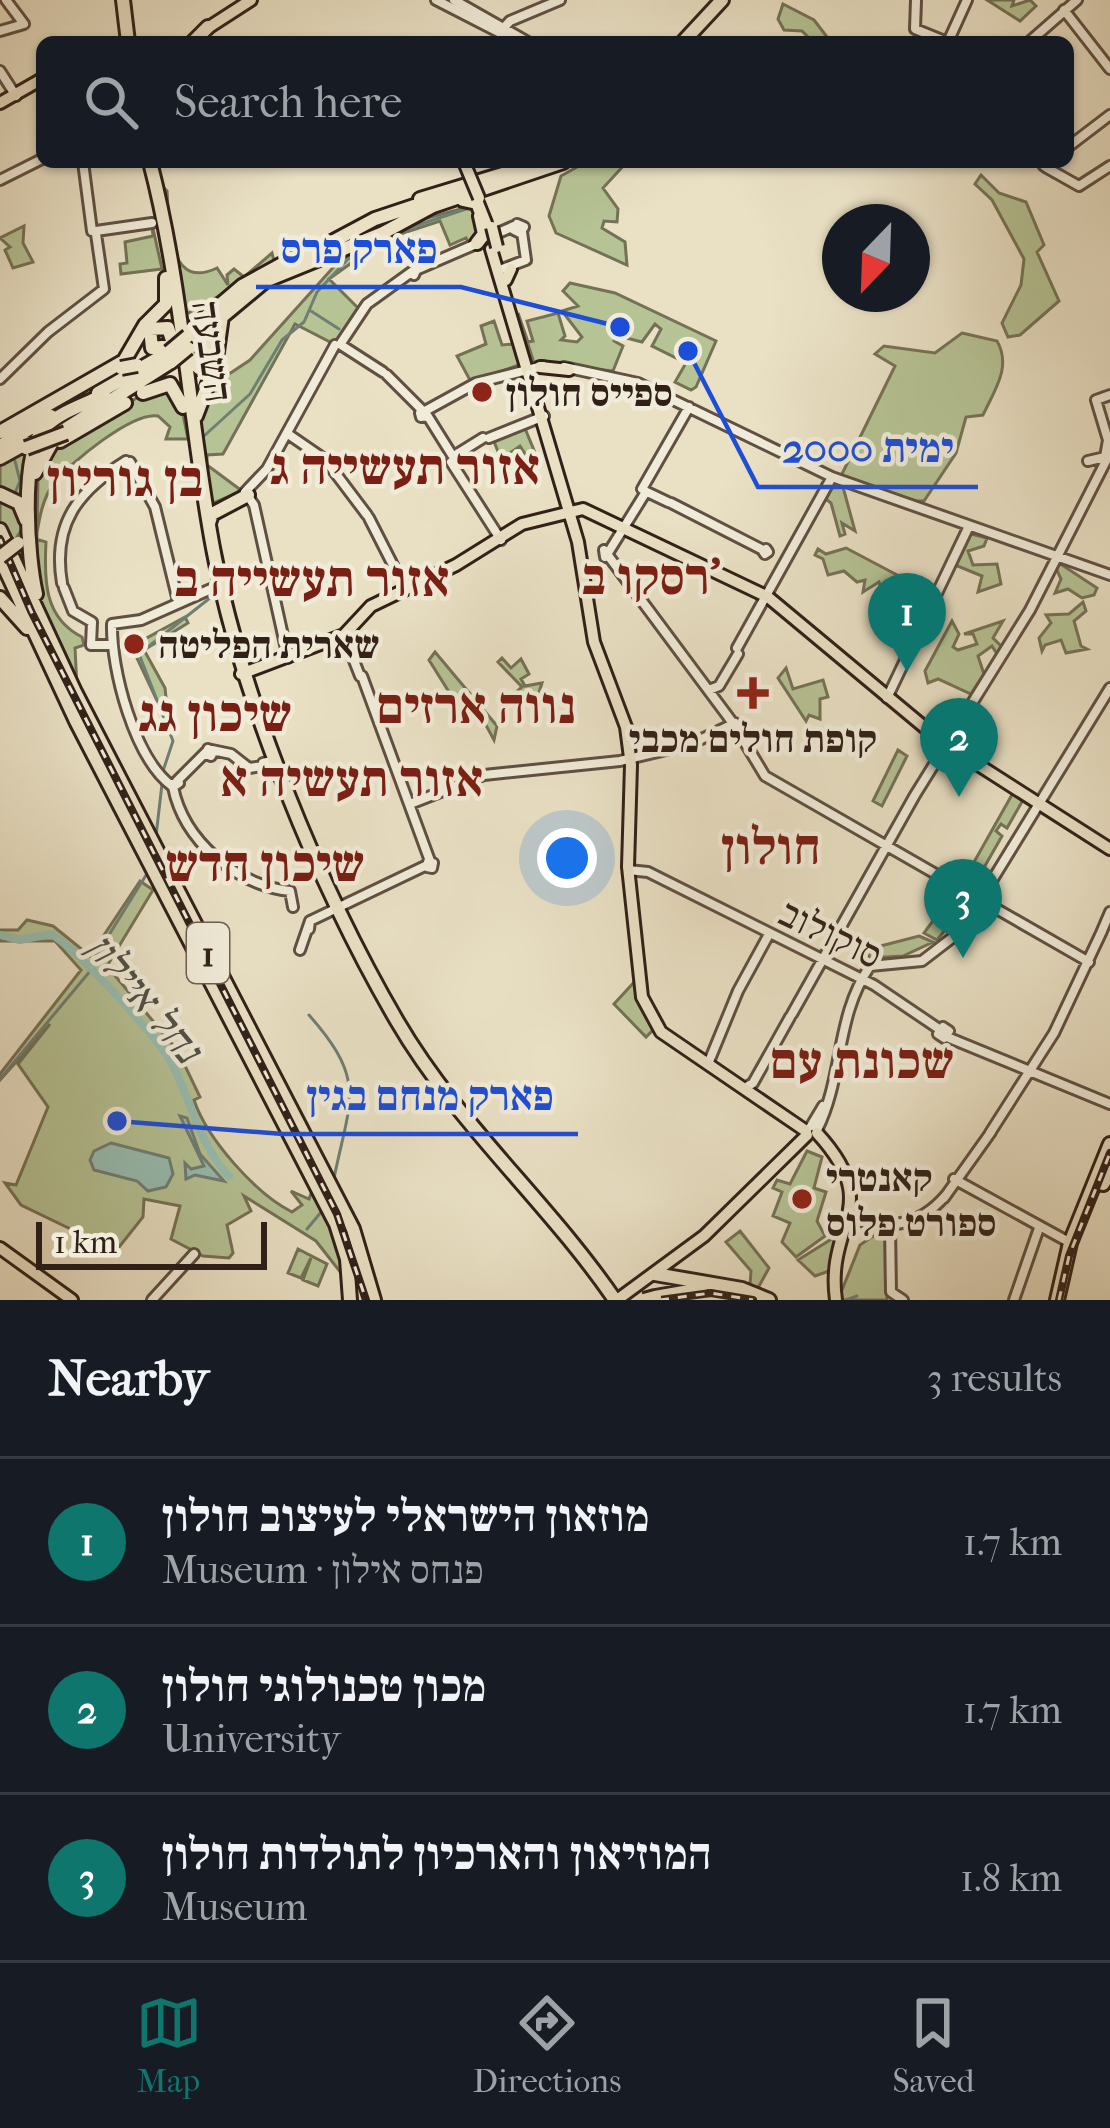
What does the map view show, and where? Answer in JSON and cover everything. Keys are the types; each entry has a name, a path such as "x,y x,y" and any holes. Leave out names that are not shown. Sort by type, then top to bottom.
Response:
{"highway":[{"path":"126,0 130,36"},
{"path":"689,36 725,0"},
{"path":"690,36 725,0"},
{"path":"197,36 208,27"},
{"name":"השבעה","path":"150,168 176,334"},
{"name":"השבעה","path":"150,168 209,524 215,586 272,763 379,998 426,1074 612,1297"},
{"path":"33,570 35,472 48,443 137,387 185,320 374,214 523,168"},
{"path":"76,401 134,377 176,334 353,229 535,168"},
{"path":"142,328 176,334 230,307 261,284 383,233 433,206 549,168"},
{"path":"488,225 491,196 515,182"},
{"path":"313,261 468,199 478,205 488,225"},
{"path":"406,224 472,203 488,246"},
{"path":"57,671 33,570 29,467 34,443 54,420 104,395 176,334 287,260"},
{"path":"74,386 136,365 248,282"},
{"path":"196,441 198,400 213,373 217,326 230,307"},
{"path":"0,439 74,386 124,362 142,328"},
{"path":"0,439 125,372 142,328"},
{"path":"176,334 186,424"},
{"path":"186,388 202,387 213,373"},
{"path":"26,446 66,433 166,383 181,395 211,558"},
{"path":"0,460 137,387"},
{"name":"השבעה","path":"186,388 215,586 246,674"},
{"path":"0,439 104,395"},
{"path":"33,512 36,477 48,453 115,409"},
{"path":"0,494 24,511 26,525 0,561"},
{"path":"205,499 215,506 250,495"},
{"path":"209,524 212,514 250,495"},
{"name":"1","path":"0,530 57,671 330,1219 346,1268 348,1293"},
{"name":"1","path":"0,561 353,1229 374,1300"},
{"name":"1","path":"0,561 76,721 323,1198 346,1268"},
{"path":"0,598 19,616 57,671"},
{"path":"1104,1178 1110,1134"},
{"path":"1060,1300 1104,1178 1110,1144"},
{"path":"664,1275 734,1287 768,1300"},
{"path":"648,1299 722,1289 768,1300"},
{"path":"691,1300 732,1300"}],"main road":[{"path":"197,36 239,0"},
{"path":"208,27 250,0"},
{"path":"468,168 488,225 488,246 505,270 537,418 568,510 595,558 599,643 632,760 633,871 648,1007 664,1029 812,1132 842,1164 850,1217 834,1271 834,1300"},
{"path":"505,270 527,368"},
{"path":"527,368 569,370"},
{"path":"498,536 568,510"},
{"path":"246,674 343,639 369,611 498,536 568,510 624,528 768,600 943,745 1110,851"},
{"path":"595,558 590,632 632,760"},
{"path":"343,639 364,608 405,590"},
{"path":"648,1299 664,1275 812,1132"},
{"path":"0,1250 69,1300"},
{"path":"0,1250 69,1300"},
{"path":"612,1297 664,1275"}],"street":[{"path":"0,31 24,24 6,0"},
{"path":"436,0 504,27 512,36"},
{"path":"454,0 518,36"},
{"path":"504,27 558,0"},
{"path":"916,0 913,25 936,36"},
{"path":"951,36 968,0"},
{"path":"1036,36 1076,0"},
{"path":"1065,10 1110,69"},
{"path":"0,73 11,96"},
{"path":"1074,142 1110,115"},
{"path":"1,180 36,163"},
{"path":"1051,168 1081,186 1110,166"},
{"path":"0,380 45,335 104,290 84,168"},
{"path":"96,232 156,222"},
{"path":"415,272 517,231"},
{"path":"505,270 526,254 517,231"},
{"path":"290,435 339,345 374,297 415,272 517,231"},
{"path":"339,345 384,375 424,414 498,536"},
{"path":"289,659 274,578 250,495 290,435 339,345"},
{"path":"468,388 527,368"},
{"path":"424,414 468,388 527,368 607,373 662,387 718,428 831,480 967,531 1106,575"},
{"path":"569,370 630,382 831,480"},
{"path":"1104,398 1110,435"},
{"path":"886,843 1106,466 1104,398"},
{"path":"689,409 624,528 595,558 714,690 765,776 830,817 886,843"},
{"path":"452,460 486,438 537,418"},
{"path":"290,435 322,457 368,516 405,590"},
{"path":"1088,461 1106,466"},
{"path":"110,645 91,645 93,621 73,611 59,546 69,512 87,488 128,463 160,520 178,602"},
{"path":"714,690 831,480"},
{"path":"644,492 784,561"},
{"path":"886,697 967,531"},
{"path":"751,1087 929,765 1037,604 1055,557"},
{"path":"215,586 141,620 112,624 115,672 158,767 174,786 188,826 220,860 262,886 290,891 303,919 300,950"},
{"path":"303,919 336,909 427,863 388,742 343,639"},
{"path":"812,1132 836,1082 843,1016 868,964 898,965 931,955 954,936 1110,688"},
{"path":"505,771 632,760 691,746 735,724"},
{"path":"735,724 777,782 1088,960"},
{"path":"174,786 211,752 249,768 272,763"},
{"path":"411,804 505,771 632,760"},
{"name":"סוקולוב","path":"633,871 860,979 943,1032 1110,1103"},
{"path":"850,1217 890,1229 927,1214 944,1198 1031,1070 1069,1003 1110,912"},
{"path":"707,1058 768,936"},
{"path":"812,1132 826,1099 841,1010 860,979"},
{"path":"955,1180 1066,1241"},
{"path":"890,1229 891,1293 903,1300"},
{"path":"1014,1300 1040,1230"},
{"path":"153,1300 195,1254"}],"green space":[{"path":"987,0 1014,0 1012,6 1030,0 1036,6 1020,21"},
{"path":"783,4 814,20 826,36 784,30 778,19"},
{"path":"575,168 621,168 603,188 618,209 617,222 604,221 602,228 625,242 627,265 556,233 549,216 561,176"},
{"path":"981,175 999,193 1026,202 1044,245 1037,252 1059,301 1020,335 1008,337 1002,323 1021,285 1024,259 992,200 975,184"},
{"path":"161,185 167,191 174,250 188,270 201,273 217,268 228,285 227,275 234,269 244,277 272,253 275,265 183,316 158,193"},
{"path":"468,207 475,211 480,237 469,244 466,238 450,245 440,221 385,239 329,279 358,308 334,344 295,324 223,454 207,455 207,465 242,491 211,504 204,455 199,454 197,412 205,390 250,360 339,261 423,219"},
{"path":"152,224 162,269 121,274 120,264 127,263 125,242 153,236"},
{"path":"24,226 23,243 33,262 13,268 5,250 10,247 0,238"},
{"path":"570,283 615,293 716,341 696,387 691,390 675,382 686,363 652,346 661,329 655,324 642,342 615,335 614,341 623,346 613,371 534,363 518,313 528,342 533,341 527,321 558,313 565,336 561,340 577,342 582,337 562,311 578,306 563,291"},
{"path":"494,321 502,345 514,344 519,365 471,382 457,356 486,344 481,326"},
{"path":"962,333 997,341 1002,370 983,415 966,417 956,453 924,501 911,501 841,476 895,366 875,354 884,346 935,353"},
{"path":"159,385 180,400 188,439 166,439 170,427 158,416 118,430 54,483 37,533 38,475 63,441"},
{"path":"524,426 538,460 531,463 520,446 501,459 493,439"},
{"path":"32,447 35,596 13,553 28,522 0,492 0,463"},
{"path":"833,485 843,487 855,531 842,523 845,534 840,536 831,503 824,498"},
{"path":"0,496 18,505 24,526 10,548 0,525"},
{"path":"971,534 987,538 984,546 968,551 973,565 997,564 1001,584 978,592 982,576 955,565"},
{"path":"37,539 46,542 46,584 53,609 82,637 84,645 75,648 77,687 36,593"},
{"path":"846,548 899,576 904,592 912,593 908,602 885,599 879,582 863,592 865,580 857,582 844,571 828,575 823,559 815,555 818,549 826,554"},
{"path":"1059,563 1097,588 1094,595 1082,598 1068,589 1055,593 1061,579 1055,566"},
{"path":"1083,602 1086,611 1074,621 1081,646 1087,649 1066,653 1061,640 1045,645 1042,651 1039,638 1051,623 1046,615 1069,614"},
{"path":"185,617 188,623 144,650 165,688 169,726 135,654 145,639"},
{"path":"952,621 959,634 953,647 958,650 977,644 973,634 964,634 1003,621 993,638 1002,647 997,654 992,646 978,656 984,674 971,694 938,679 928,683 925,671"},
{"path":"435,652 497,726 494,740 481,716 466,719 429,660"},
{"path":"502,658 511,668 521,659 529,674 521,679 525,686 542,683 537,699 514,694 522,687 498,662"},
{"path":"786,668 793,689 823,680 828,697 820,699 820,719 809,715 806,721 778,678"},
{"path":"898,750 907,756 882,806 873,801"},
{"path":"1013,793 1023,800 1007,828 1001,824 996,831 1002,836 970,892 961,885"},
{"path":"140,881 153,890 107,966 178,1051 200,1097 194,1100 200,1115 234,1164 292,1212 302,1205 291,1191 309,1199 313,1188 339,1245 345,1278 316,1241 244,1196 251,1211 227,1225 233,1253 229,1258 203,1256 171,1239 180,1206 144,1199 143,1217 116,1251 21,1205 5,1183 16,1185 48,1107 18,1064 50,1024 0,1080 0,1074 81,970 55,941 0,941 0,930 18,930 27,920 53,926 90,956"},
{"path":"957,888 967,903 937,940 924,933"},
{"path":"919,936 933,942 903,956 869,958 869,949"},
{"path":"637,979 643,1011 655,1028 646,1037 614,1004"},
{"name":"קאנטרי ספורט פלוס","path":"807,1151 822,1157 814,1188 826,1192 817,1221 825,1236 796,1257 782,1242 790,1223 773,1216 782,1192 773,1188 777,1180 790,1184"},
{"path":"740,1231 769,1268 758,1288 750,1285 751,1271 726,1242"},
{"path":"838,1235 829,1271 815,1276 798,1260"},
{"path":"873,1236 888,1237 887,1300 838,1300 860,1245"},
{"path":"298,1249 327,1264 318,1286 303,1280 311,1258 301,1278 288,1273"}],"water":[{"path":"180,1116 187,1118 200,1154 224,1181 195,1175 186,1179 185,1163 191,1169 204,1166"},
{"path":"111,1143 169,1158 173,1174 166,1187 148,1191 137,1181 94,1170 90,1160 94,1151"}],"waterway":[{"path":"501,190 564,168"},
{"path":"204,436 250,394 282,340 304,322 317,292 348,259 400,231 472,207"},
{"path":"311,311 339,329"},
{"path":"15,461 20,481 15,493"},
{"path":"163,771 173,741 139,654 215,594"},
{"path":"156,836 162,784"},
{"path":"89,967 148,872"},
{"name":"נחל איילון","path":"0,935 20,940 51,934 117,996 165,1053 204,1138 229,1176"},
{"path":"0,1079 91,970"},
{"path":"309,1015 340,1058 350,1094 333,1183"},
{"path":"307,1229 322,1211"},
{"path":"846,1300 857,1296"}],"railway":[{"path":"0,539 31,611 337,1214 366,1300"},
{"path":"1059,1300 1069,1256 1110,1153"},
{"path":"660,1300 711,1293 753,1300"}],"place":[{"name":"פארק פרס","path":"620,327"},
{"name":"ימית 2000","path":"688,351"},
{"name":"ספייס חולון","path":"482,392"},
{"name":"שארית הפליטה","path":"134,644"},
{"name":"מוזאון הישראלי לעיצוב חולון","path":"907,672"},
{"name":"קופת חולים מכבי","path":"753,693"},
{"name":"מכון טכנולוגי חולון","path":"959,797"},
{"name":"המוזיאון והארכיון לתולדות חולון","path":"963,958"},
{"name":"פארק מנחם בגין","path":"117,1121"},
{"name":"קאנטרי ספורט פלוס","path":"802,1199"}],"district":[{"name":"אזור תעשייה ג","path":"405,466"},
{"name":"בן גוריון","path":"125,478"},
{"name":"רסקו ב'","path":"651,576"},
{"name":"אזור תעשייה ב","path":"312,578"},
{"name":"נווה ארזים","path":"476,705"},
{"name":"שיכון גג","path":"215,713"},
{"name":"אזור תעשיה א","path":"352,778"},
{"name":"חולון","path":"771,846"},
{"name":"שיכון חדש","path":"265,863"},
{"name":"שכונת עם","path":"862,1060"}]}
